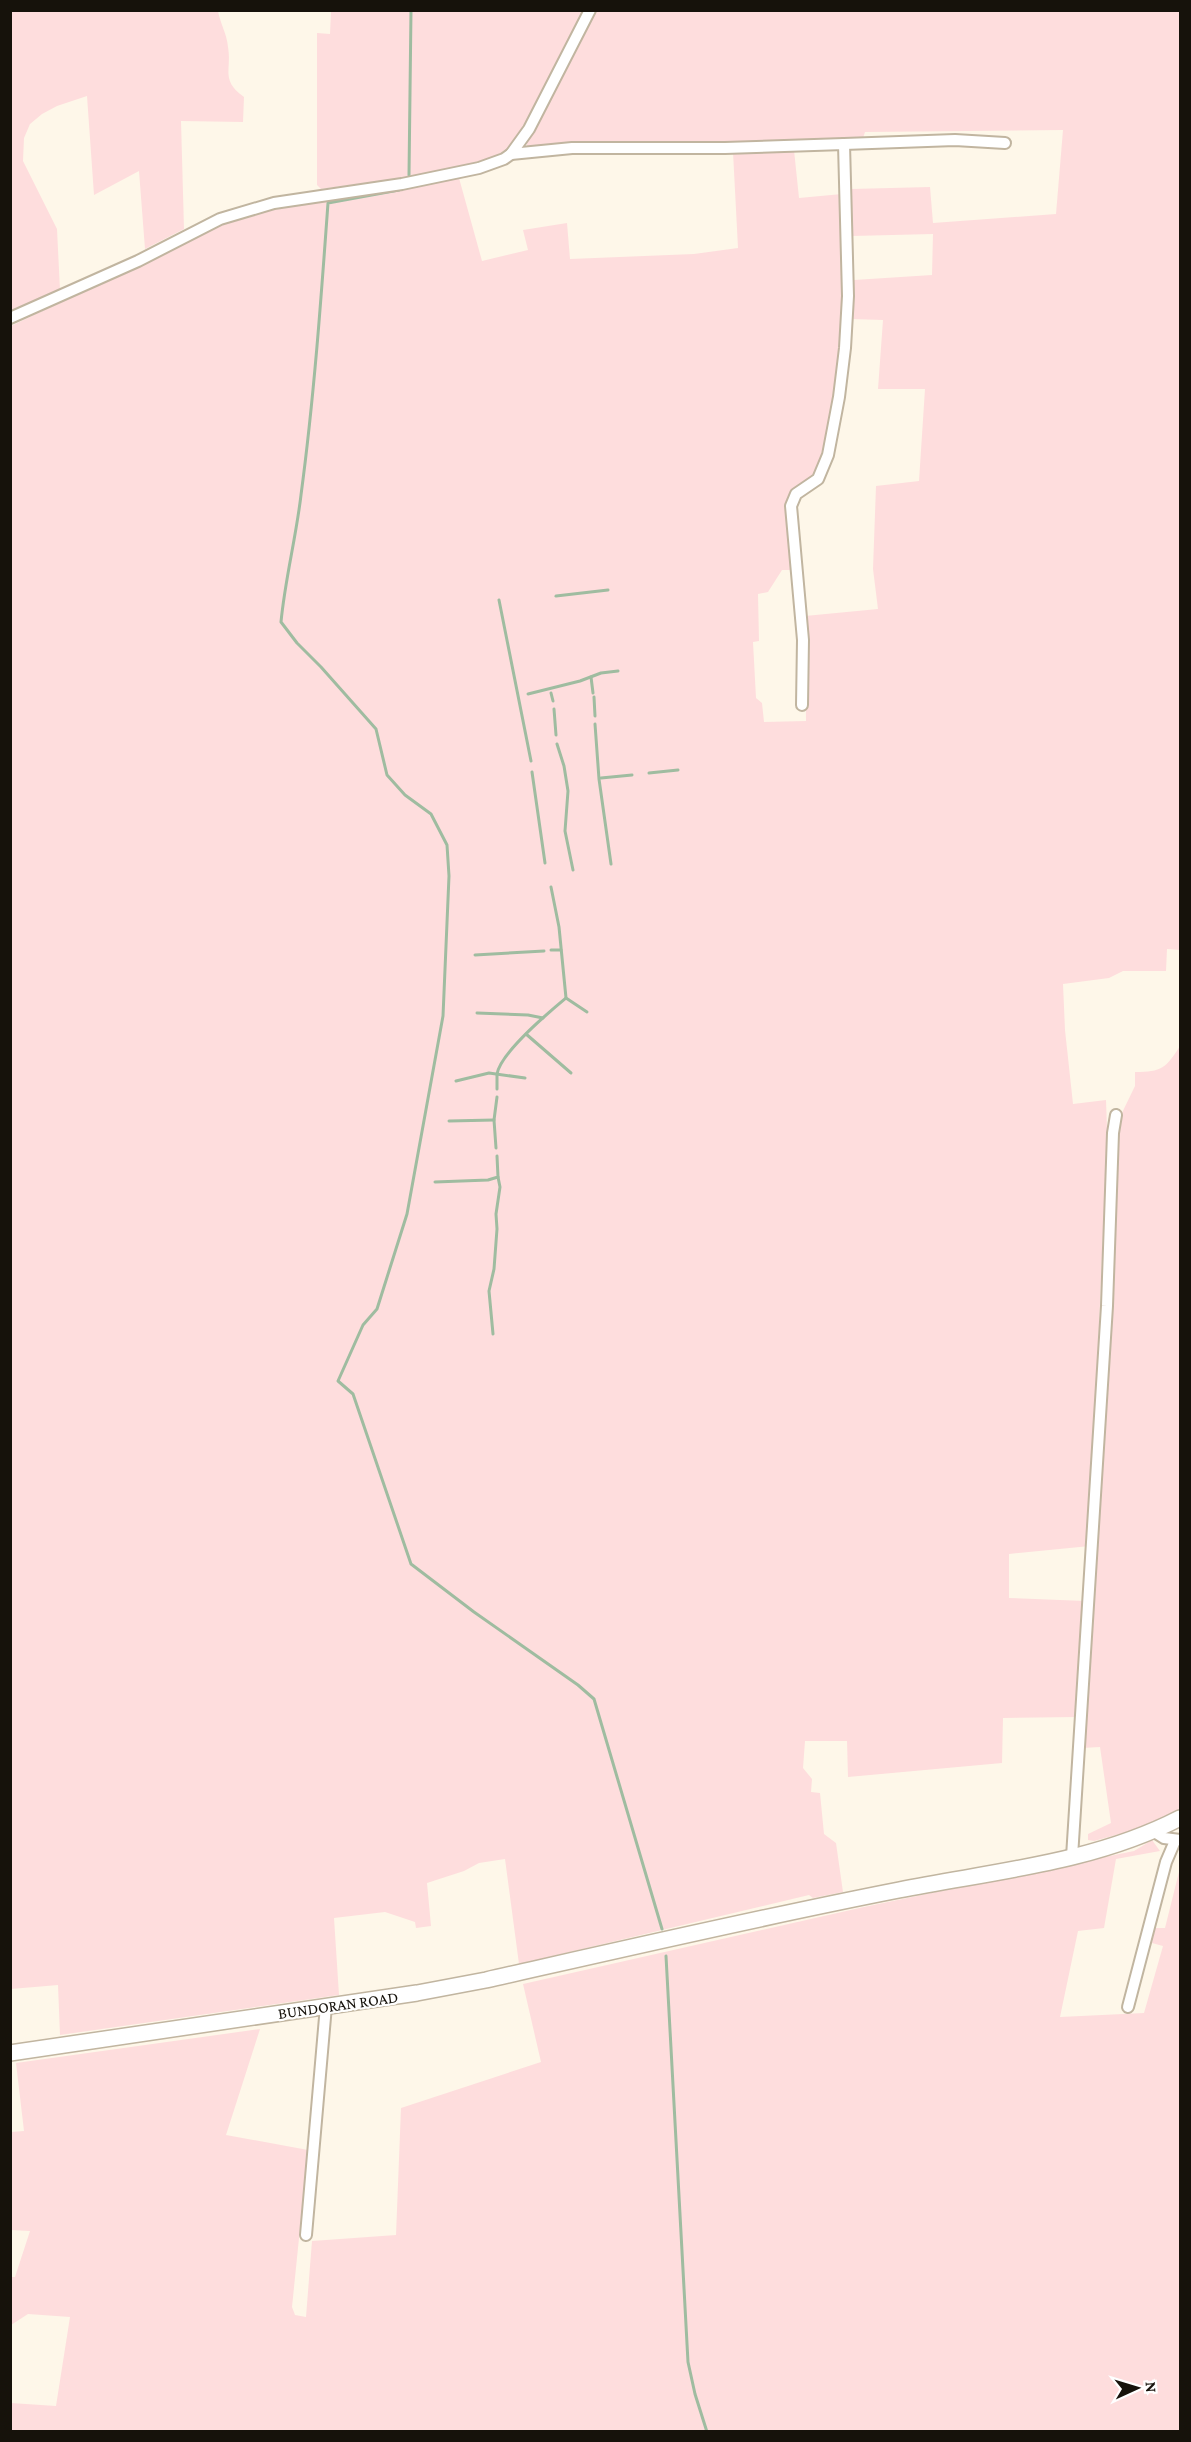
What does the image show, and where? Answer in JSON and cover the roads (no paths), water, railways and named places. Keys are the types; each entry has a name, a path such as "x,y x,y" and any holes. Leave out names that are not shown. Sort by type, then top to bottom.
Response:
{"highway":[{"name":"BUNDORAN ROAD","path":"10,2052 425,1992 900,1889 1072,1857 1129,1841 1180,1818"}],"street":[{"path":"10,318 138,261 220,219 274,203 402,184 478,168 504,159 511,154 529,129 590,10"},
{"path":"511,154 572,148 725,148 955,140 1005,143"},
{"path":"801,705 803,640 791,506 796,494 818,479 828,455 839,398 848,296 844,144"},
{"path":"1072,1857 1107,1306 1113,1133 1116,1115"},
{"path":"1128,2007 1166,1862 1178,1841 1164,1838 1153,1831"},
{"path":"306,2235 326,2006"}],"waterway":[{"path":"409,175 411,10"},
{"path":"399,190 328,203 310,422 299,511 281,622 297,643 376,729 387,775 405,795 431,814 447,845 449,876 443,1016 407,1214 377,1309 363,1325 338,1381 353,1394 411,1564 594,1699 662,1929"},
{"path":"556,596 608,590"},
{"path":"499,600 531,761"},
{"path":"528,694 580,681 601,673 618,671"},
{"path":"591,677 593,693"},
{"path":"551,693 553,701"},
{"path":"594,697 595,716"},
{"path":"554,709 556,735"},
{"path":"595,724 599,779 611,864"},
{"path":"557,744 564,766 568,791 565,831 573,870"},
{"path":"649,773 678,770"},
{"path":"532,772 545,863"},
{"path":"601,778 632,775"},
{"path":"551,887 559,927 566,998 587,1012"},
{"path":"551,950 561,950"},
{"path":"475,955 544,951"},
{"path":"497,1089 497,1074 507,1055 526,1033 566,998"},
{"path":"477,1013 528,1015 543,1018"},
{"path":"526,1034 571,1073"},
{"path":"456,1081 489,1073 525,1078"},
{"path":"496,1148 494,1120 497,1097"},
{"path":"449,1121 494,1120"},
{"path":"435,1182 488,1180 498,1177 497,1156"},
{"path":"493,1334 489,1291 494,1269 496,1214 500,1187 498,1177"},
{"path":"666,1956 688,2362 707,2432"}]}
